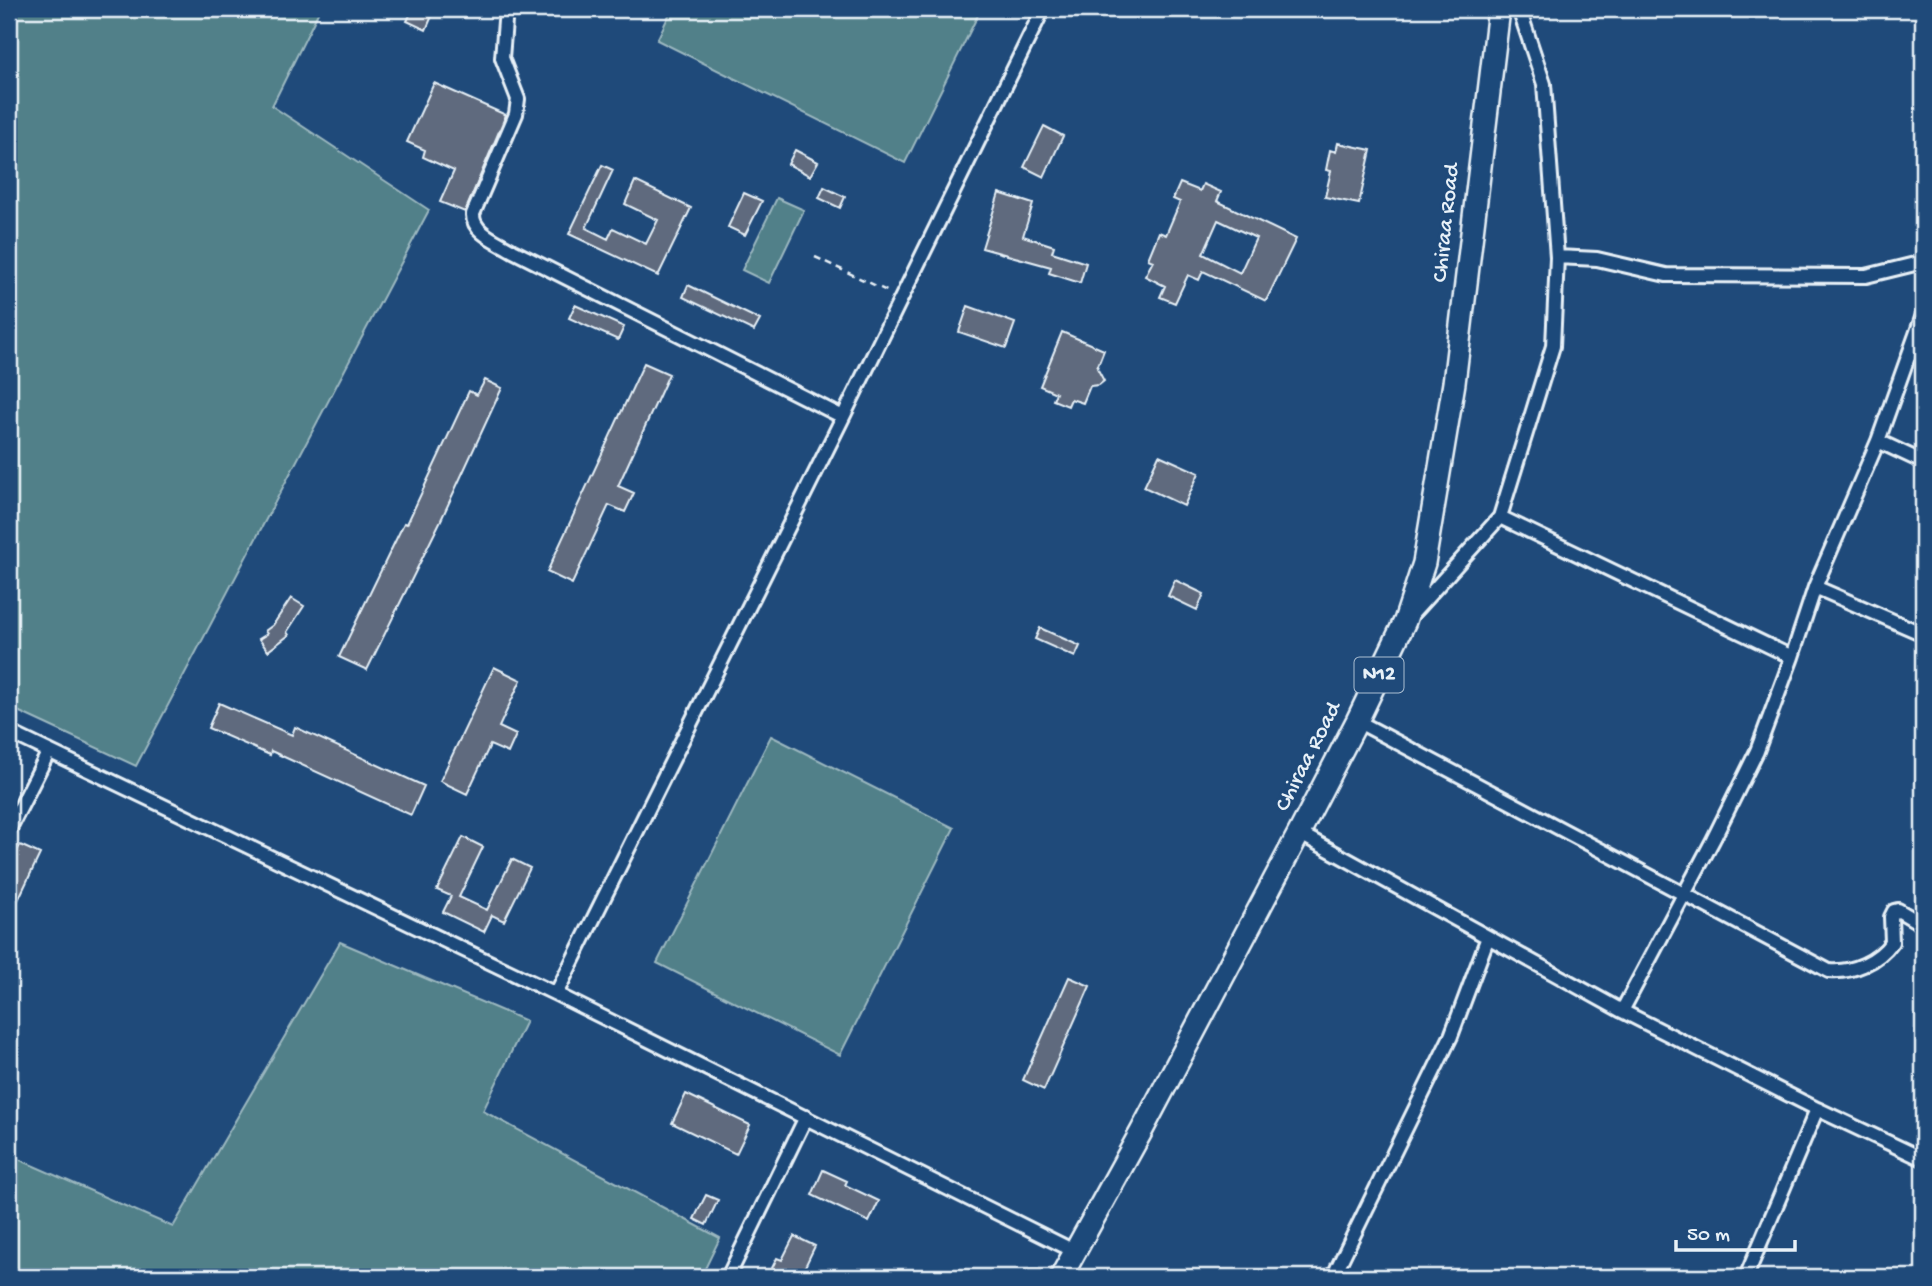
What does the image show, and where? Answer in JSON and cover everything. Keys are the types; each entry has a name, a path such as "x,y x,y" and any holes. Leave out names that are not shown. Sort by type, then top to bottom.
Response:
{"highway":[{"name":"Chiraa Road","path":"1061,1277 1299,833 1405,621 1424,563 1454,383 1499,9"}],"street":[{"path":"506,9 502,58 518,99 516,114 473,214 477,229 513,251 843,417"},
{"path":"556,994 1043,9"},
{"path":"1405,621 1500,517 1553,346 1557,257 1544,84 1519,9"},
{"path":"1557,257 1597,259 1667,275 1866,276 1923,262"},
{"path":"1622,1010 1684,896 1757,751 1815,587 1878,441 1923,314"},
{"path":"1878,441 1923,462"},
{"path":"1500,517 1792,657"},
{"path":"1815,587 1923,634"},
{"path":"1357,721 1829,971 1842,972 1858,968 1884,952 1892,942 1891,917 1894,911 1898,910 1923,925"},
{"path":"9,732 556,994 1076,1252"},
{"path":"9,830 48,751"},
{"path":"1299,833 1622,1010 1817,1109 1923,1159"},
{"path":"1334,1277 1451,1036 1472,986 1488,937"},
{"path":"1746,1277 1817,1109"},
{"path":"728,1277 806,1117"}],"path":[{"path":"816,257 902,298"}],"green space":[{"path":"9,9 320,9 272,106 429,210 136,766 9,707"},
{"path":"672,9 981,9 905,163 657,40"},
{"path":"777,198 804,210 769,283 742,270"},
{"path":"771,736 954,828 840,1055 657,963"},
{"path":"340,942 526,1021 483,1111 720,1238 701,1277 9,1277 9,1155 173,1227"}],"building":[{"path":"413,9 435,9 426,30 407,21"},
{"path":"434,83 506,115 465,212 440,202 454,171 423,157 425,150 407,142"},
{"path":"1044,126 1063,136 1044,177 1024,167"},
{"path":"1338,143 1371,150 1359,204 1325,197 1331,171 1326,170 1330,150 1336,152"},
{"path":"795,150 818,162 810,176 788,164"},
{"path":"602,165 613,170 586,228 608,239 613,228 646,244 658,220 625,204 635,181 691,208 658,276 569,234"},
{"path":"1180,183 1200,191 1203,184 1221,192 1217,201 1296,239 1266,301 1203,271 1199,280 1188,275 1175,303 1160,297 1165,286 1145,276 1153,261 1148,259 1159,232 1166,235 1180,202 1173,199","holes":["1218,220 1256,238 1240,273 1203,254"]},
{"path":"824,187 845,197 840,208 819,198"},
{"path":"744,193 762,201 745,235 728,227"},
{"path":"999,193 1033,204 1023,236 1054,246 1052,252 1086,263 1080,283 1049,273 1051,267 982,248"},
{"path":"688,285 760,320 754,331 683,297"},
{"path":"575,305 624,327 618,340 569,318"},
{"path":"968,306 1015,323 1006,348 959,332"},
{"path":"1062,332 1104,350 1097,368 1104,381 1090,386 1083,403 1071,399 1068,406 1053,400 1056,393 1040,386"},
{"path":"644,363 669,374 618,486 634,493 625,512 609,505 572,584 547,572"},
{"path":"485,380 502,388 367,670 339,657 404,523 407,524 469,391 477,395"},
{"path":"1159,455 1199,473 1184,506 1144,487"},
{"path":"1175,580 1204,594 1197,610 1168,596"},
{"path":"291,598 304,606 287,632 289,635 268,651 259,639 267,634 265,631 273,625"},
{"path":"1040,628 1080,646 1075,657 1035,639"},
{"path":"494,667 521,680 499,727 516,735 508,753 490,745 467,794 440,781"},
{"path":"219,703 292,735 295,727 424,786 411,815 271,751 270,755 208,728"},
{"path":"463,837 483,847 459,897 487,910 512,859 530,868 504,921 492,915 484,932 443,912 451,896 437,890"},
{"path":"20,845 40,854 9,919 9,868"},
{"path":"1069,977 1090,986 1044,1090 1023,1080"},
{"path":"686,1094 750,1125 736,1154 672,1123"},
{"path":"823,1170 847,1181 845,1185 879,1201 869,1222 812,1195"},
{"path":"706,1195 718,1200 706,1225 694,1219"},
{"path":"794,1236 815,1246 800,1277 774,1277 777,1273 771,1270 777,1258 782,1260"}]}
